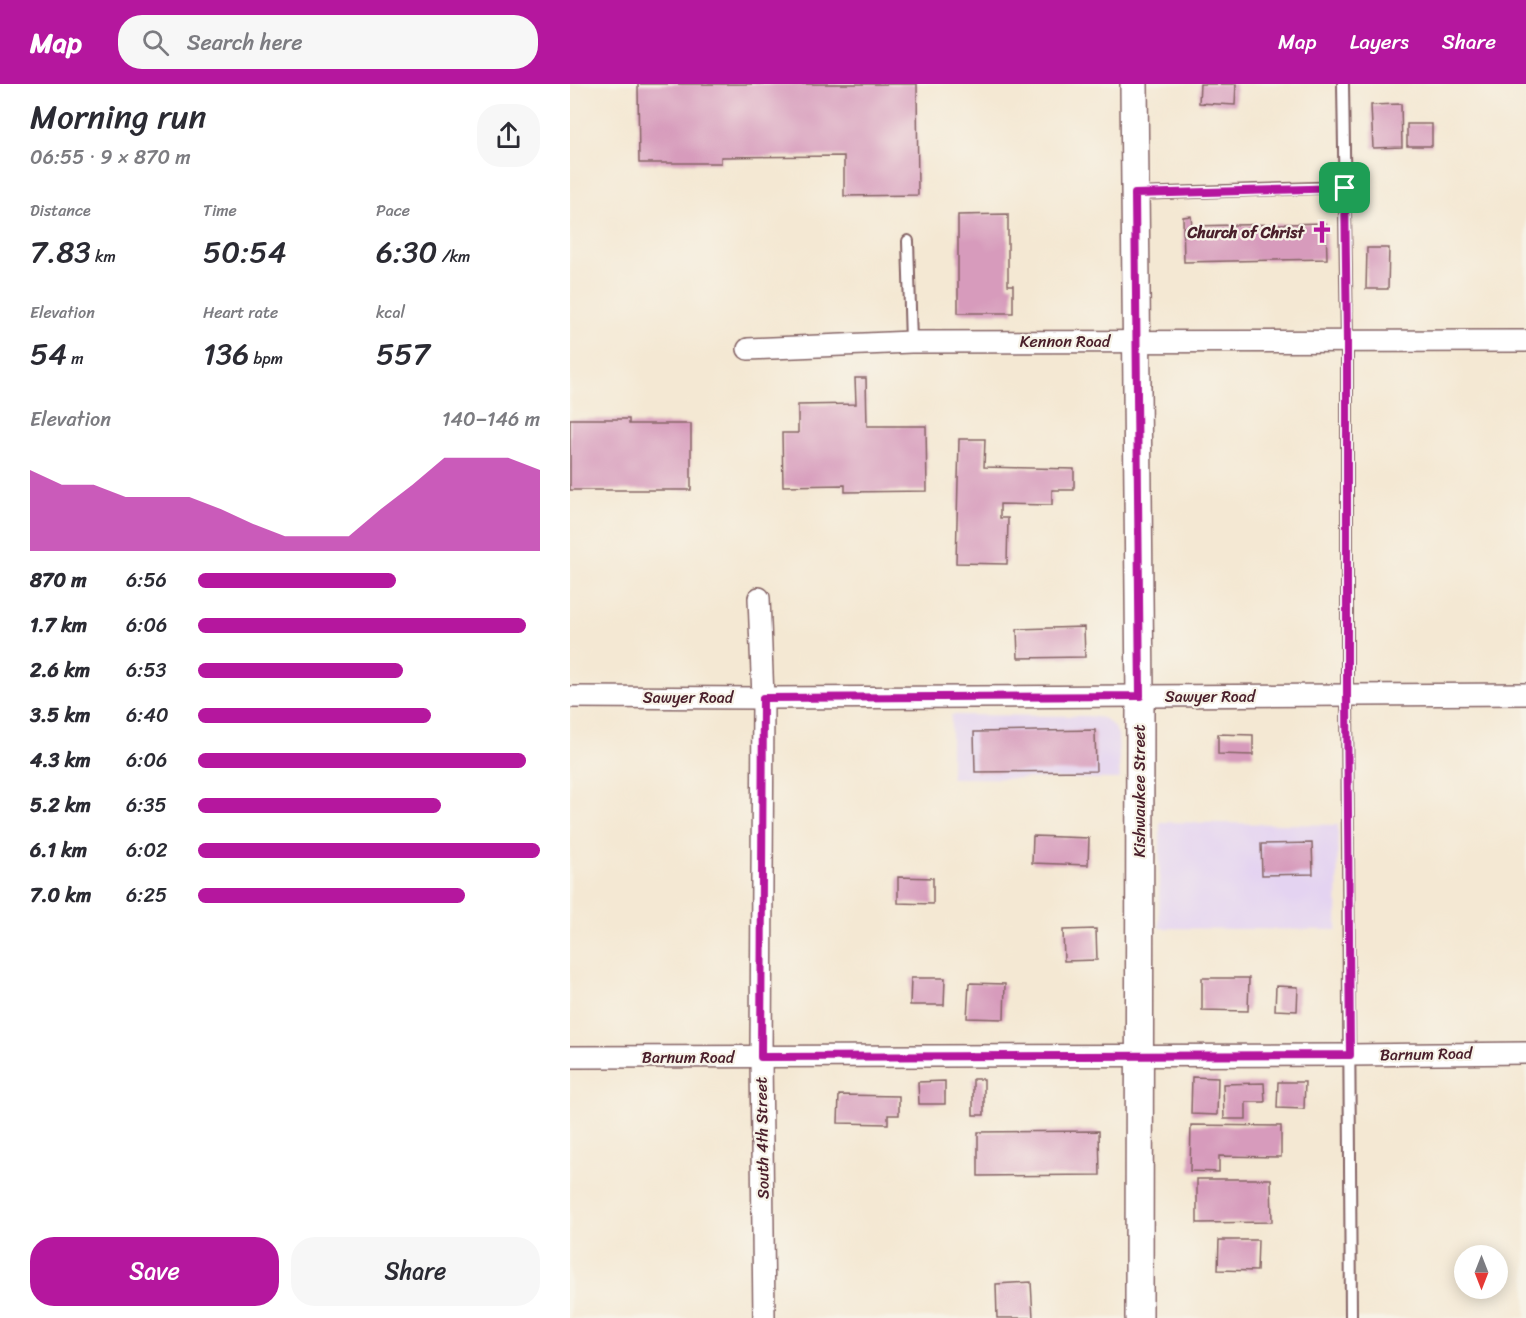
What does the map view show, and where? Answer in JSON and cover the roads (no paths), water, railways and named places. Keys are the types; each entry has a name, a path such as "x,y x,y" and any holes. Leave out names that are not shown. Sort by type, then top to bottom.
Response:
{"street":[{"name":"Kishwaukee Street","path":"1134,84 1140,696 1139,1318"},
{"name":"Kennon Road","path":"748,348 911,342 1526,341"},
{"name":"South 4th Street","path":"759,598 763,698 761,1057 764,1318"},
{"name":"Sawyer Road","path":"570,697 1526,694"},
{"name":"Barnum Road","path":"570,1057 1526,1053"}],"lane":[{"path":"1343,84 1347,342 1351,1318"},
{"path":"1135,194 1345,188"},
{"path":"908,241 911,342"}],"place":[{"name":"Church of Christ","path":"1322,232"}]}
